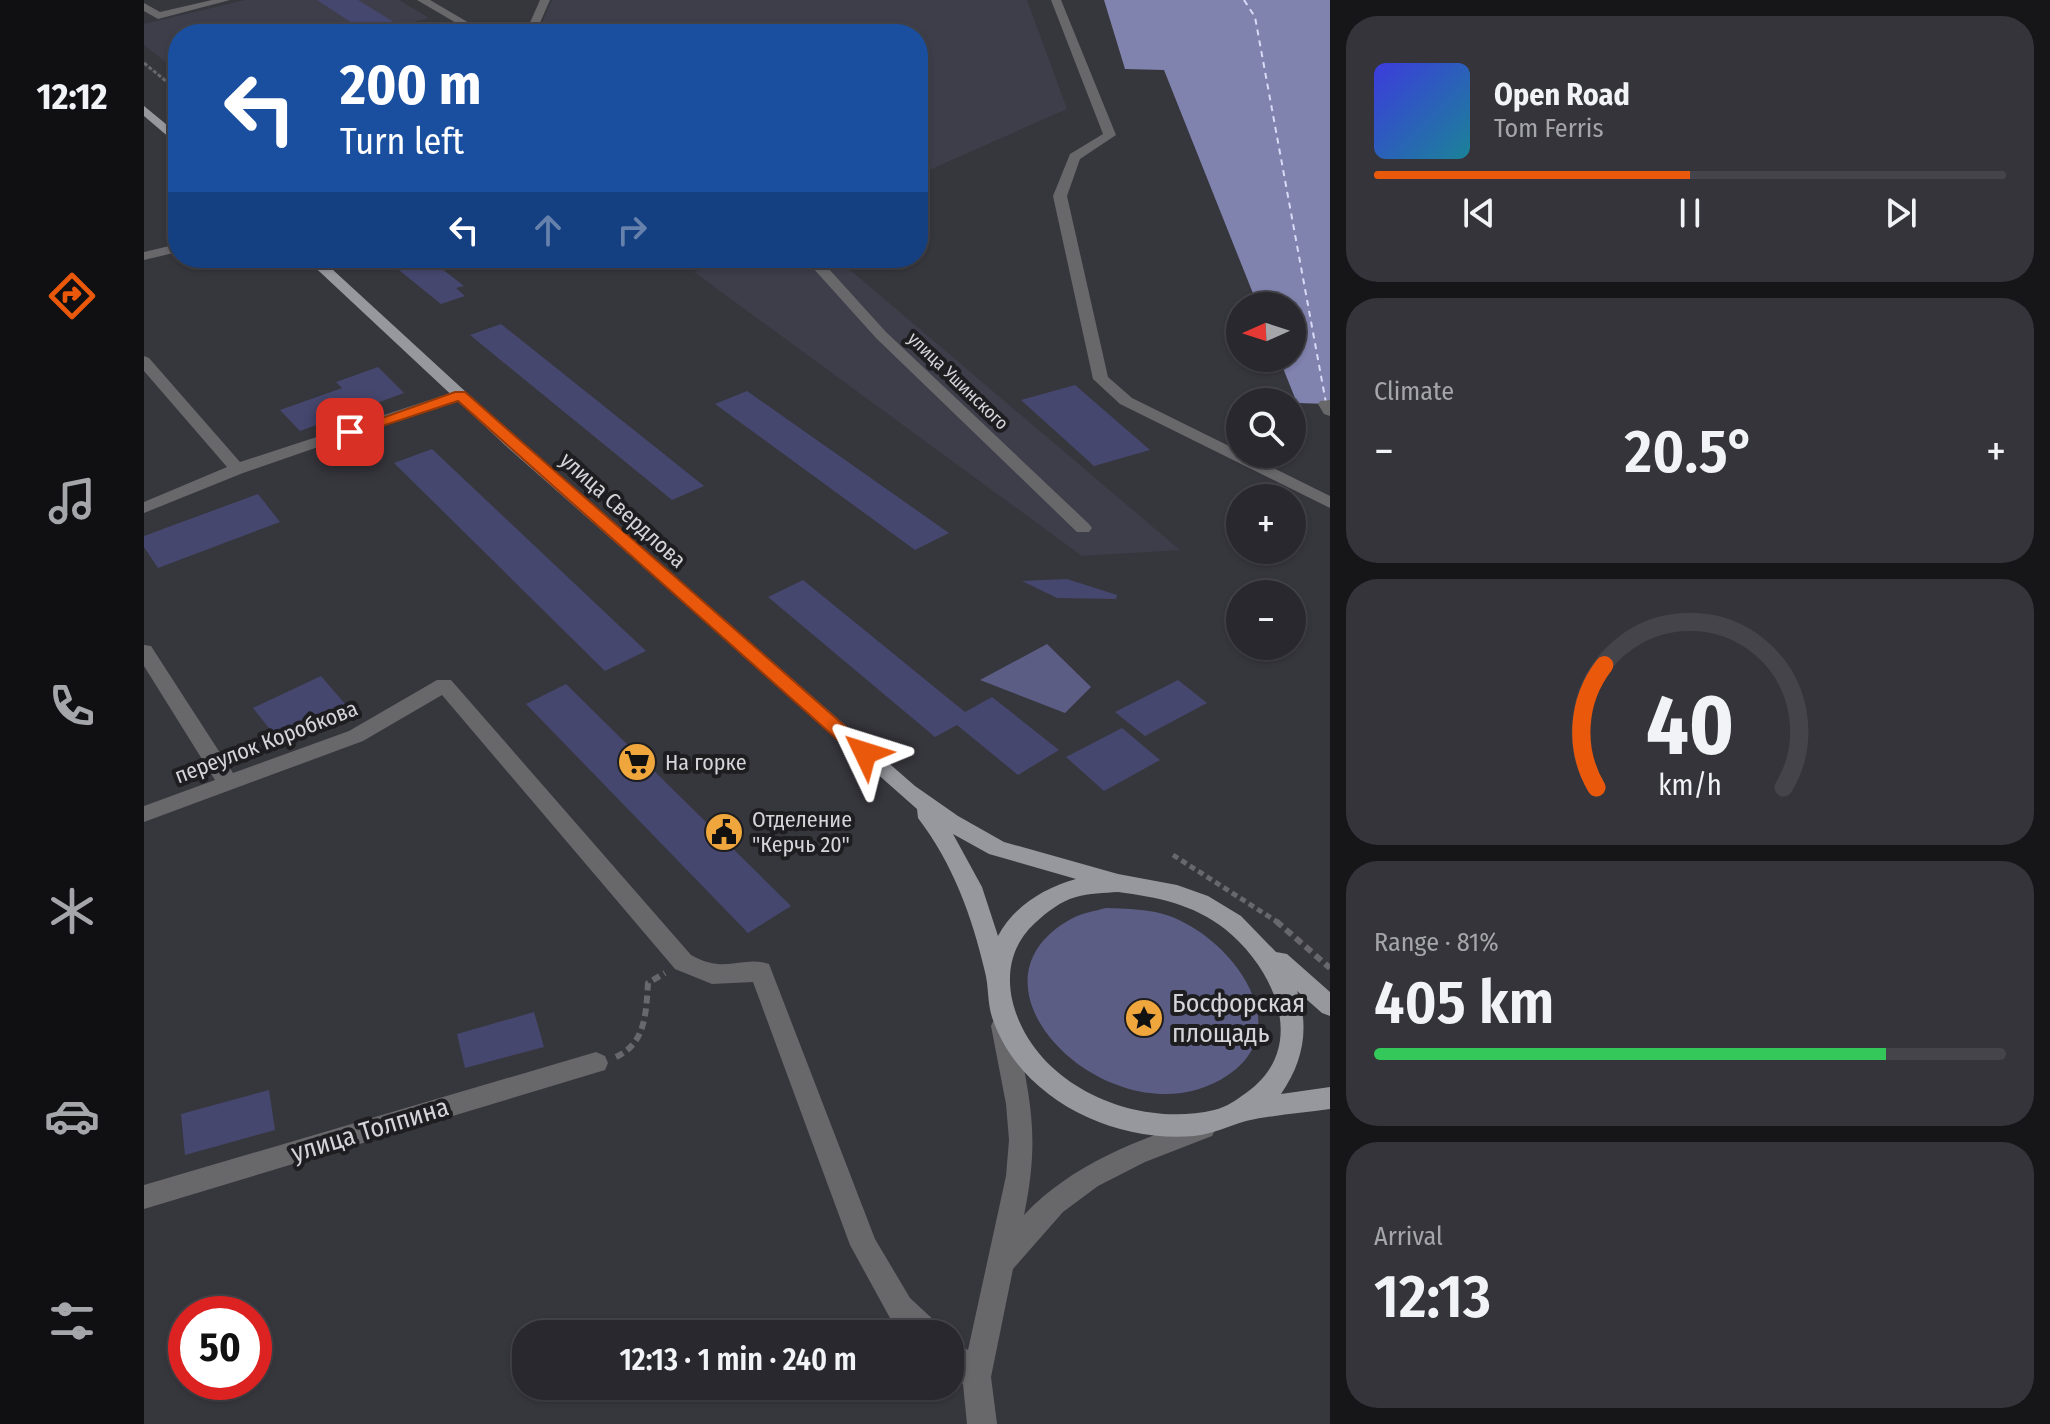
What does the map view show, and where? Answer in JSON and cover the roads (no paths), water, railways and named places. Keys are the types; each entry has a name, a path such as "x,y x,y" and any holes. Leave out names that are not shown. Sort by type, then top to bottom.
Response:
{"main road":[{"path":"144,110 168,132"},
{"name":"улица Свердлова","path":"323,268 723,631 908,791"},
{"path":"908,791 950,822 997,848 1118,883 1165,889 1210,907 1254,940 1330,1006"},
{"path":"908,791 957,855 974,888 996,970 1000,1010 1019,1049 1052,1084 1096,1110 1146,1125 1186,1126 1234,1114 1330,1098"},
{"path":"996,970 1009,934 1036,906 1074,889 1118,883"},
{"path":"1234,1114 1274,1085 1292,1050 1293,1011 1283,979 1254,940"}],"street":[{"path":"144,6 158,16 225,0"},
{"path":"422,0 465,24"},
{"path":"534,24 545,0"},
{"path":"1056,0 1110,135 1074,157 1060,196 1101,379 1126,401 1330,503"},
{"path":"144,256 168,250"},
{"name":"улица Ушинского","path":"820,268 881,335 1083,528"},
{"path":"144,361 237,469"},
{"path":"144,508 237,469 460,395"},
{"path":"144,651 228,783"},
{"name":"переулок Коробкова","path":"144,814 356,736 444,685 683,962 704,976 761,971 864,1245 900,1308 913,1320"},
{"path":"982,1424 977,1377 1019,1176 1022,1140 1019,1104 1000,1010"},
{"name":"улица Толпина","path":"144,1197 596,1063"},
{"path":"998,1266 1033,1224 1074,1187 1150,1148 1234,1114"},
{"path":"964,1365 977,1377"}],"place":[{"name":"На горке","path":"637,762"},
{"name":"Отделение \"Керчь 20\"","path":"724,832"},
{"name":"Босфорская площадь","path":"1144,1018"}]}
